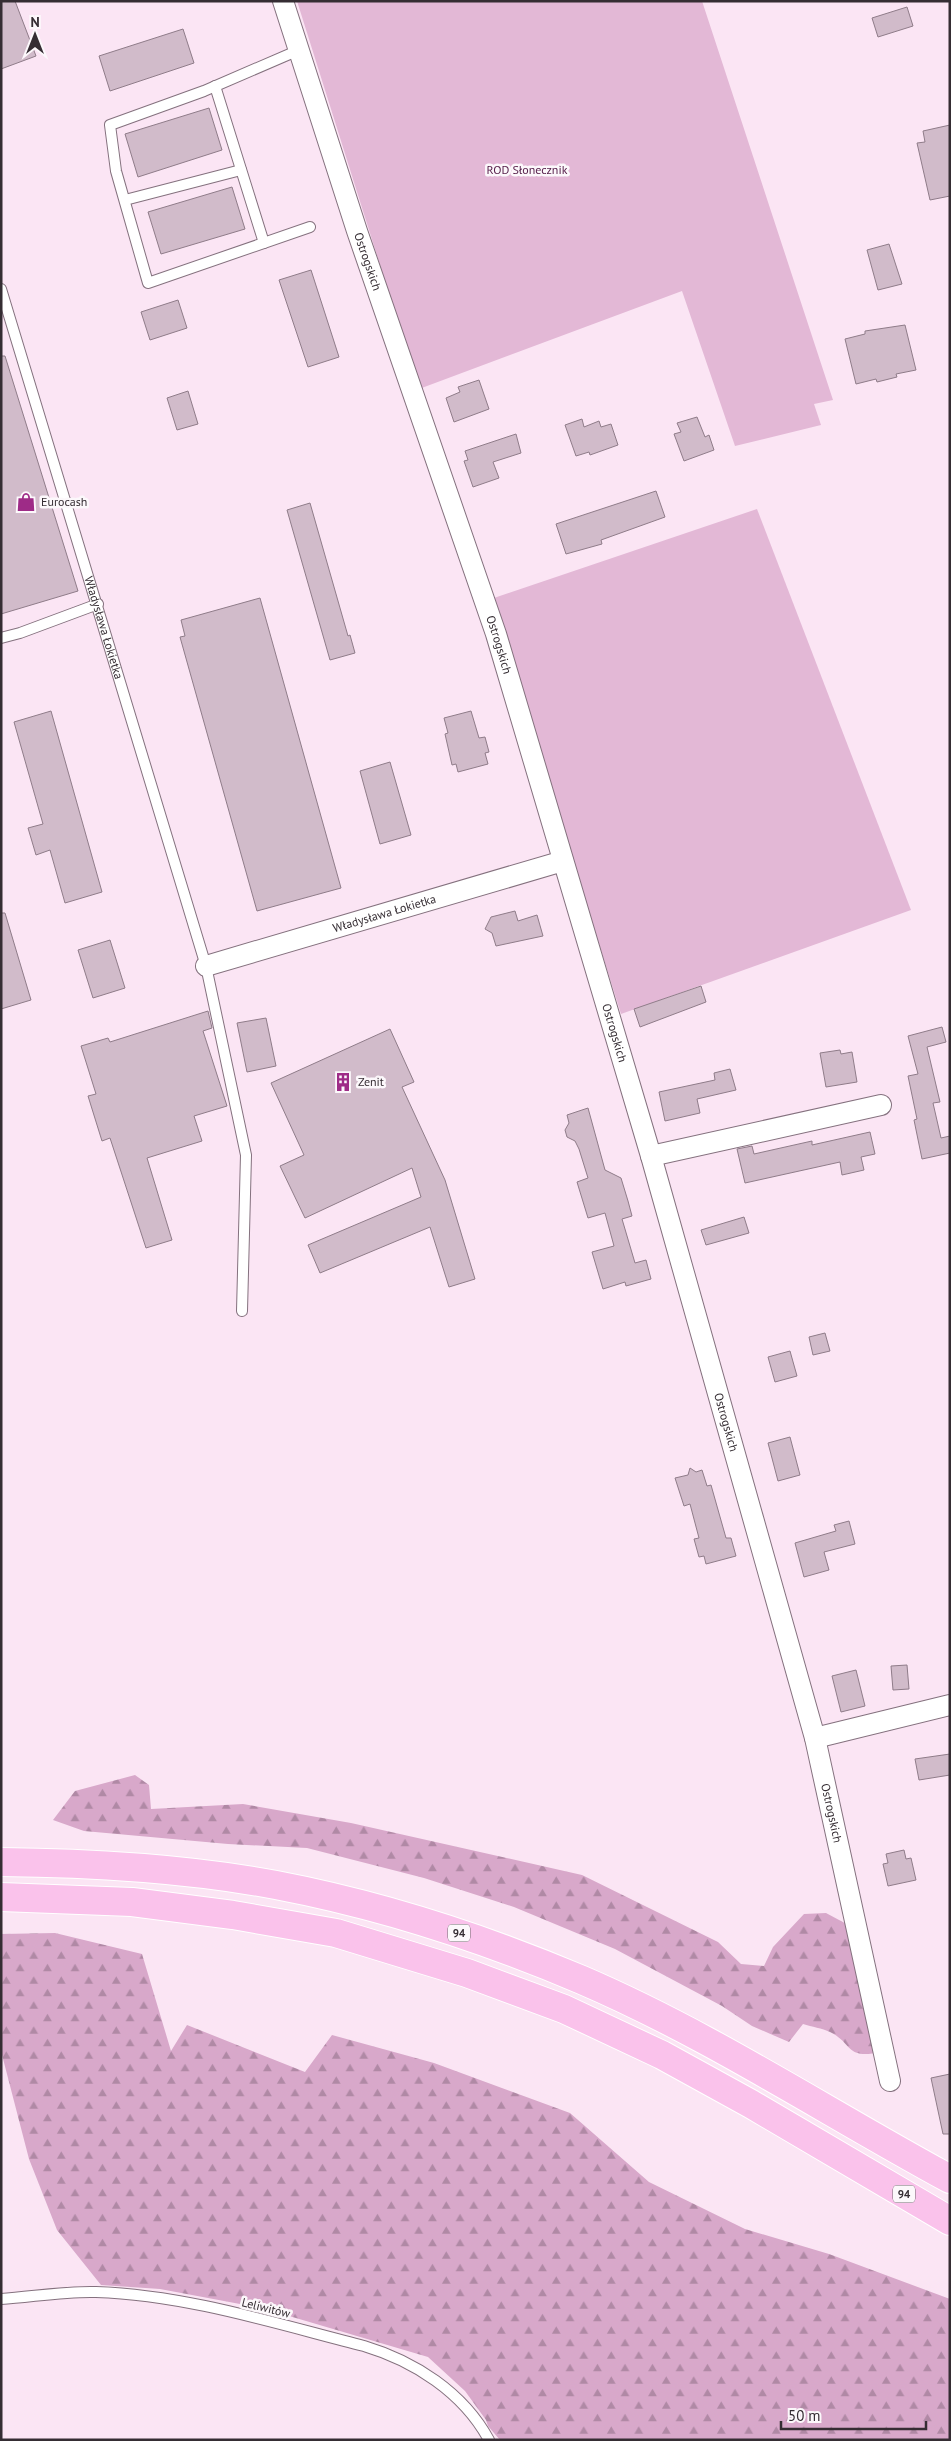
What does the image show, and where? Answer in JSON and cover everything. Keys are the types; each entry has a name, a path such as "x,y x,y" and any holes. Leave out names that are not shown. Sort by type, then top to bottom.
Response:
{"main road":[{"name":"94","path":"1,1862 79,1864 207,1875 276,1885 430,1923 494,1945 584,1981 698,2036 950,2179"},
{"name":"94","path":"1,1897 132,1902 233,1915 336,1933 467,1973 564,2009 662,2055 751,2104 950,2220"}],"street":[{"name":"Ostrogskich","path":"283,1 357,231 496,634 652,1156 815,1738 890,2080"},
{"name":"Władysława Łokietka","path":"206,966 563,861"},
{"path":"652,1156 881,1105"},
{"path":"815,1738 950,1705"}],"lane":[{"path":"299,50 214,86 110,125 116,171 148,283 310,227"},
{"path":"214,86 264,243"},
{"path":"125,200 241,170"},
{"name":"Władysława Łokietka","path":"1,289 98,604 206,966 246,1154 242,1311"},
{"path":"1,638 20,633 98,604"},
{"name":"Leliwitów","path":"1,2299 95,2292 150,2297 203,2306 364,2346 390,2354 415,2366 445,2388 473,2415 489,2440"}],"green space":[{"name":"ROD Słonecznik","path":"297,1 702,1 833,400 814,404 821,425 735,446 682,291 419,389"},
{"path":"757,509 911,910 621,1014 491,599"},
{"path":"135,1775 149,1785 151,1809 243,1804 351,1823 582,1875 718,1942 741,1964 764,1966 773,1947 804,1914 826,1913 854,1928 881,2052 861,2054 855,2052 830,2032 803,2024 789,2042 752,2026 722,2006 615,1949 514,1907 424,1878 307,1848 228,1844 84,1831 53,1820 75,1791"},
{"path":"55,1933 142,1954 171,2051 187,2025 305,2072 332,2035 434,2063 570,2113 649,2182 745,2229 829,2254 950,2299 950,2440 500,2440 488,2426 486,2420 465,2391 428,2357 262,2308 160,2289 101,2285 57,2230 29,2159 1,2051 1,1934"}],"building":[{"path":"1,1 15,1 36,56 1,69"},
{"path":"907,7 913,26 878,37 872,18"},
{"path":"183,29 194,63 110,91 99,56"},
{"path":"209,108 222,150 138,177 125,134"},
{"path":"950,125 950,196 930,200 917,143 925,142 923,131"},
{"path":"232,187 245,229 161,254 148,212"},
{"path":"889,244 902,284 878,290 867,250"},
{"path":"311,270 339,357 308,367 279,280"},
{"path":"178,300 187,328 150,340 141,312"},
{"path":"905,325 916,370 896,374 897,377 877,382 876,379 856,384 845,339 865,334 865,331"},
{"name":"Eurocash","path":"1,356 5,356 78,591 1,614"},
{"path":"479,380 489,409 454,422 446,398 460,392 458,387"},
{"path":"188,391 198,424 177,430 167,398"},
{"path":"697,417 705,437 709,435 714,450 684,461 674,434 681,432 677,423"},
{"path":"582,419 584,427 599,421 601,427 611,424 618,445 590,455 589,452 576,456 565,425"},
{"path":"516,434 521,453 493,462 499,478 473,487 464,461 468,460 465,451"},
{"path":"656,491 665,517 601,540 602,544 566,554 556,524"},
{"path":"310,503 348,636 350,635 355,653 330,660 287,510"},
{"path":"260,598 341,888 257,911 180,637 185,636 181,620"},
{"path":"51,711 102,892 65,903 50,850 36,855 28,828 43,824 14,722"},
{"path":"471,711 479,738 485,737 489,752 485,753 488,764 458,772 456,764 452,765 445,734 448,733 444,718"},
{"path":"390,762 411,835 380,844 360,771"},
{"path":"515,911 518,921 537,915 543,936 496,946 492,933 485,929 491,917"},
{"path":"1,913 5,913 31,1000 1,1009"},
{"path":"110,940 125,988 93,998 78,950"},
{"path":"701,986 706,1002 640,1027 634,1009"},
{"path":"208,1011 212,1028 203,1031 227,1106 194,1116 202,1141 147,1158 172,1240 146,1248 110,1138 102,1141 88,1096 96,1094 81,1046 108,1038 110,1042"},
{"path":"266,1018 276,1066 247,1072 237,1023"},
{"path":"942,1027 946,1042 927,1047 940,1102 933,1103 941,1138 950,1136 950,1153 922,1159 914,1120 917,1119 908,1076 918,1074 908,1036"},
{"path":"390,1029 414,1082 402,1087 445,1180 475,1279 449,1287 430,1227 320,1273 308,1245 421,1197 412,1168 305,1218 280,1166 304,1155 271,1083"},
{"path":"840,1050 841,1054 852,1052 857,1082 826,1087 820,1053"},
{"path":"730,1069 736,1090 697,1099 700,1113 665,1121 659,1092 715,1080 714,1073"},
{"path":"588,1108 605,1170 621,1178 628,1201 632,1216 622,1219 635,1263 646,1260 651,1279 626,1286 625,1282 603,1289 592,1252 614,1246 605,1213 588,1218 577,1182 588,1178 579,1149 575,1141 567,1137 565,1130 569,1123 567,1115"},
{"path":"870,1132 875,1154 861,1157 864,1170 842,1175 840,1162 745,1183 737,1149 752,1146 754,1154 812,1141 812,1145"},
{"path":"744,1217 749,1233 706,1245 701,1230"},
{"path":"825,1333 830,1351 813,1355 809,1337"},
{"path":"790,1351 797,1376 775,1382 768,1357"},
{"path":"790,1437 800,1475 778,1481 768,1443"},
{"path":"690,1468 696,1472 702,1470 707,1486 711,1485 726,1538 731,1538 736,1556 706,1564 704,1556 699,1557 694,1539 699,1538 690,1504 684,1506 675,1478 688,1475"},
{"path":"849,1521 855,1544 824,1552 829,1570 804,1577 795,1543 836,1531 834,1525"},
{"path":"907,1665 909,1689 893,1690 891,1666"},
{"path":"856,1670 865,1706 841,1712 832,1676"},
{"path":"950,1754 950,1775 919,1780 915,1759"},
{"path":"904,1850 906,1859 911,1858 916,1880 888,1886 883,1864 888,1863 886,1854"},
{"path":"950,2074 950,2134 943,2134 931,2078"}],"place":[{"name":"Eurocash","path":"26,502"},
{"name":"Zenit","path":"343,1082"}]}
